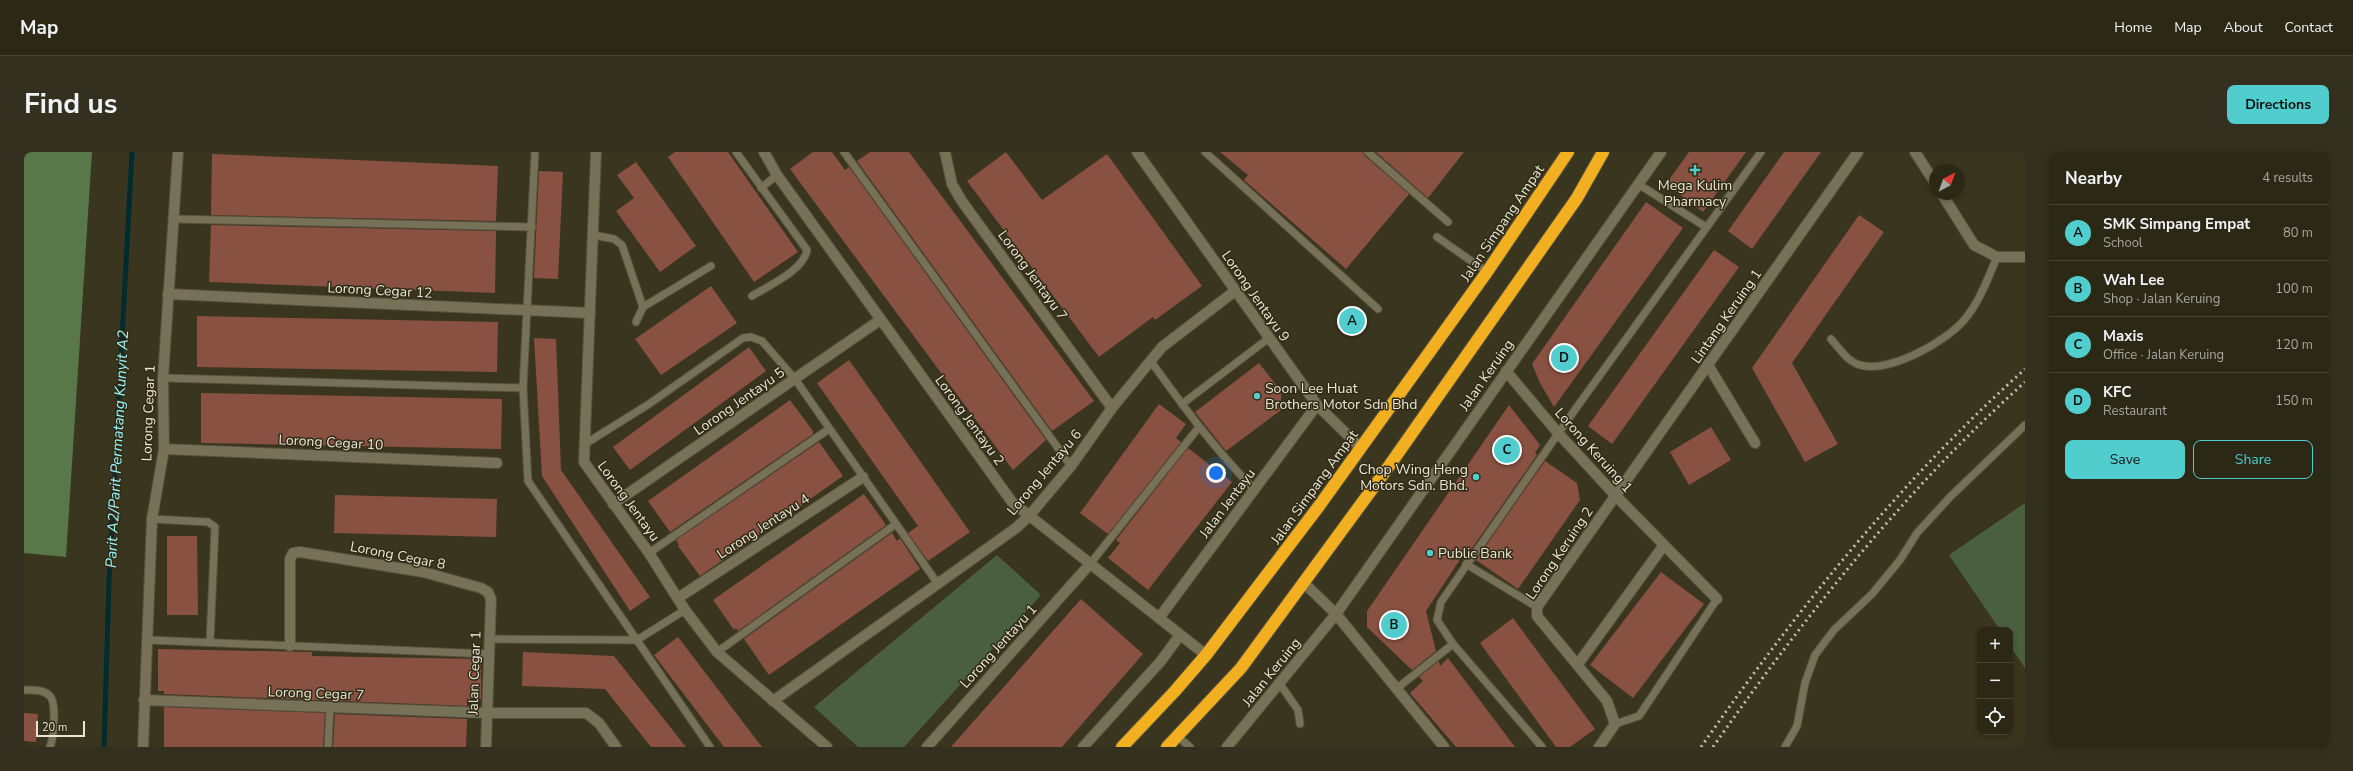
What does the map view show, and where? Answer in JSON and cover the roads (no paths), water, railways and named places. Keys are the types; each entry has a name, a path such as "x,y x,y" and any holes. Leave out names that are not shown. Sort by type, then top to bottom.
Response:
{"highway":[{"name":"Jalan Simpang Ampat","path":"1122,747 1175,691 1206,655 1361,448 1487,272 1568,152"},
{"path":"1167,747 1241,668 1304,583 1389,466 1572,205 1603,152"}],"street":[{"name":"Lorong Cegar 1","path":"143,747 152,518 164,449 163,378 178,152"},
{"name":"Lorong Jentayu","path":"596,152 584,462 649,553 685,610 717,652 774,701 820,745"},
{"name":"Lorong Jentayu 2","path":"764,152 777,175 1012,502 1206,655"},
{"name":"Lorong Jentayu 7","path":"945,152 952,184 961,200 1112,408"},
{"name":"Lorong Jentayu 9","path":"1137,152 1317,405 1361,448"},
{"name":"Jalan Keruing","path":"1226,747 1280,684 1336,614 1661,152"},
{"name":"Lintang Keruing 1","path":"1616,496 1858,152"},
{"path":"1915,152 1929,174"},
{"path":"1946,200 1974,245 1997,257 2025,257"},
{"name":"Lorong Jentayu 6","path":"774,701 1016,528 1029,516 1071,466 1112,408 1162,347 1235,291"},
{"name":"Lorong Cegar 12","path":"168,294 590,313"},
{"name":"Lorong Jentayu 5","path":"614,504 880,320"},
{"path":"1708,365 1755,443"},
{"name":"Lorong Keruing 1","path":"1506,371 1558,433 1616,496 1713,593 1717,599"},
{"name":"Jalan Jentayu","path":"1159,618 1317,405"},
{"name":"Lorong Cegar 10","path":"164,449 497,463"},
{"name":"Lorong Jentayu 4","path":"678,598 863,477"},
{"name":"Lorong Keruing 2","path":"1615,724 1607,701 1578,664 1536,616 1537,607 1616,496"},
{"path":"1578,664 1664,545"},
{"name":"Lorong Cegar 8","path":"290,646 290,558 293,553 300,552 423,572 481,588 488,592 491,599"},
{"name":"Lorong Jentayu 1","path":"927,747 1090,564"},
{"path":"1304,583 1336,614 1444,747"},
{"name":"Jalan Cegar 1","path":"486,747 491,599"},
{"path":"1083,747 1161,661 1180,634"},
{"name":"Lorong Cegar 7","path":"144,700 488,713 586,713 599,723 616,747"},
{"path":"1599,747 1615,724"}],"lane":[{"path":"535,152 523,388 528,481 710,747"},
{"path":"736,152 807,250 806,257 797,268 752,296"},
{"path":"844,152 1071,466"},
{"path":"1205,152 1378,309"},
{"path":"1368,152 1448,222"},
{"path":"1542,747 1453,644 1437,620 1441,602 1558,433 1761,152"},
{"path":"761,188 777,175"},
{"path":"1638,184 1706,227"},
{"path":"174,219 532,227"},
{"path":"593,235 614,239 622,245 643,307"},
{"path":"1437,237 1487,272"},
{"path":"1831,339 1847,358 1859,365 1878,367 1928,349 1950,333 1965,319 1979,297 1997,257"},
{"path":"636,322 643,307 711,266"},
{"path":"585,444 649,404 743,338 751,337 762,341 794,379 938,584"},
{"path":"1182,404 1269,338"},
{"path":"1150,360 1199,427 1237,472 1255,490"},
{"path":"163,378 523,388"},
{"path":"1785,747 1797,726 1805,683 1815,655 1834,630 1872,594 1900,560 1917,533 1950,497 2025,425"},
{"path":"1090,564 1199,427"},
{"path":"649,553 829,429"},
{"path":"152,518 208,522 215,527 210,642"},
{"path":"717,652 896,524"},
{"path":"1466,564 1537,607"},
{"path":"1615,724 1639,716 1717,599"},
{"path":"489,639 637,640 685,610"},
{"path":"148,640 488,654"},
{"path":"1396,688 1453,644"},
{"path":"1280,684 1298,710 1300,724"},
{"path":"24,690 42,691 49,695 54,701 52,741 50,747"},
{"path":"328,747 330,708"},
{"path":"1177,736 1190,747"}],"waterway":[{"name":"Parit A2/Parit Permatang Kunyit A2","path":"104,747 109,581 132,152"}],"railway":[{"path":"1701,747 1774,646 1852,549 1935,456 2025,369"},
{"path":"1713,747 1748,698 1821,602 1898,510 1939,465 2025,382"}],"place":[{"name":"Mega Kulim Pharmacy","path":"1695,170"},
{"name":"SMK Simpang Empat","path":"1352,321"},
{"name":"KFC","path":"1564,358"},
{"name":"Soon Lee Huat Brothers Motor Sdn Bhd","path":"1257,396"},
{"name":"Maxis","path":"1507,450"},
{"name":"Chop Wing Heng Motors Sdn. Bhd.","path":"1476,477"},
{"name":"Public Bank","path":"1430,553"},
{"name":"Wah Lee","path":"1394,625"}]}
